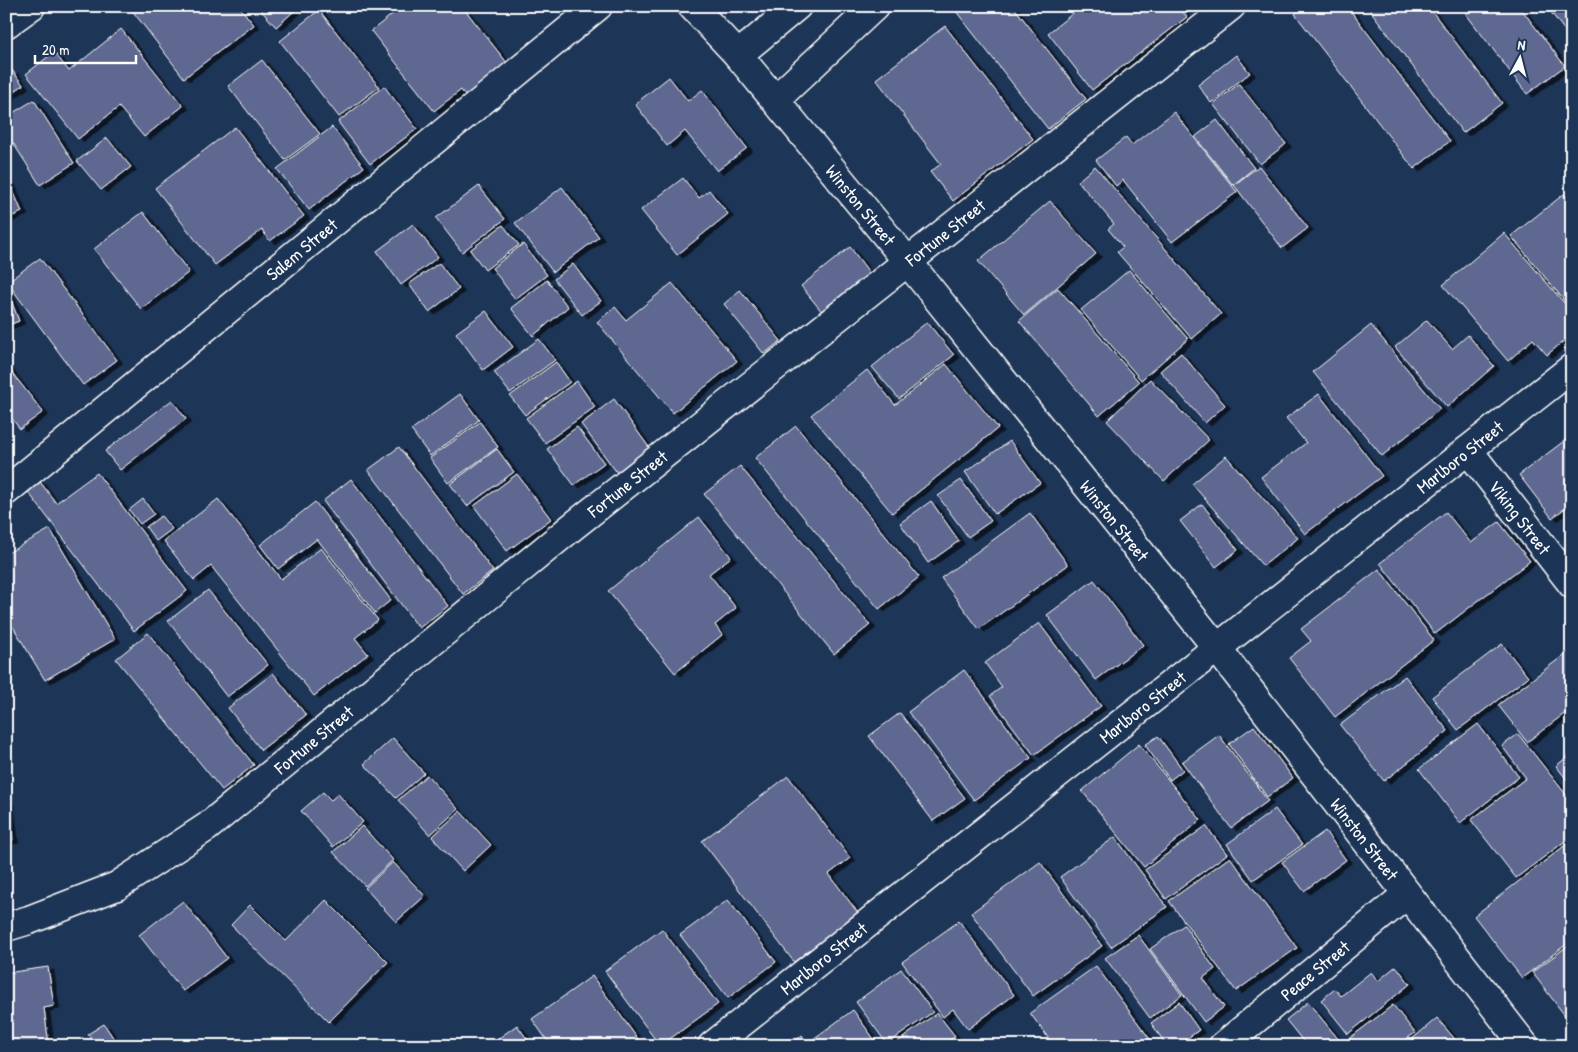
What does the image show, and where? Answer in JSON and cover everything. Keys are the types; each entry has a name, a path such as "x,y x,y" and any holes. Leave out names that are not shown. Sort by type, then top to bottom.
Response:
{"street":[{"path":"6,24 32,6"},
{"name":"Salem Street","path":"6,492 598,6"},
{"name":"Winston Street","path":"692,6 738,55 908,262 1217,648 1406,895 1525,1046"},
{"path":"738,55 797,6"},
{"path":"775,100 875,6"},
{"name":"Fortune Street","path":"6,927 118,886 206,827 572,527 1231,6"},
{"name":"Marlboro Street","path":"712,1046 1572,368"},
{"name":"Viking Street","path":"1468,450 1572,584"},
{"name":"Peace Street","path":"1223,1046 1406,895"}],"building":[{"path":"134,6 239,6 254,25 184,78 131,9"},
{"path":"257,6 300,6 276,27"},
{"path":"403,6 462,6 508,64 466,97 461,90 434,111 371,31"},
{"path":"959,6 1013,6 1086,99 1048,129 955,10"},
{"path":"1082,6 1178,6 1187,17 1092,90 1048,33"},
{"path":"1305,6 1347,6 1450,141 1414,169 1295,14"},
{"path":"1367,6 1428,6 1502,103 1463,133"},
{"path":"1476,6 1519,6 1565,66 1527,94 1466,14"},
{"path":"1546,6 1572,6 1572,40"},
{"path":"319,10 379,87 339,117 280,41"},
{"path":"945,26 1033,139 953,201 930,172 941,164 876,79"},
{"path":"121,29 183,106 144,137 119,107 78,139 26,74 54,52 69,71"},
{"path":"1236,55 1250,73 1211,103 1198,85"},
{"path":"262,60 320,134 285,160 228,86"},
{"path":"12,70 23,85 6,98 6,74"},
{"path":"669,77 688,101 702,90 747,148 717,171 685,131 667,146 635,104"},
{"path":"1239,84 1286,144 1260,164 1213,104"},
{"path":"384,86 417,129 370,164 338,122"},
{"path":"34,100 74,163 40,185 6,132 6,117"},
{"path":"1174,112 1237,192 1172,242 1123,180 1116,186 1096,160 1126,137 1132,145"},
{"path":"1217,120 1254,168 1233,185 1195,137"},
{"path":"235,127 304,216 270,241 262,230 215,265 155,188"},
{"path":"332,127 364,167 309,210 277,169"},
{"path":"107,138 131,167 101,190 77,161"},
{"path":"1095,166 1221,314 1192,339 1117,252 1123,247 1108,229 1114,224 1078,181"},
{"path":"1259,166 1308,228 1282,248 1234,185"},
{"path":"6,174 22,212 6,219"},
{"path":"683,178 699,198 709,190 728,214 677,255 641,210"},
{"path":"479,186 505,219 462,252 436,218"},
{"path":"562,187 599,237 553,272 515,223"},
{"path":"1564,194 1572,204 1572,310 1511,236"},
{"path":"1050,201 1096,254 1024,315 978,261"},
{"path":"143,212 189,272 141,309 94,249"},
{"path":"413,224 438,257 401,285 377,251"},
{"path":"503,225 519,245 485,270 470,250"},
{"path":"1504,233 1572,312 1572,334 1547,355 1533,339 1508,361 1443,285"},
{"path":"523,244 547,275 515,299 492,268"},
{"path":"850,247 871,275 823,313 801,286"},
{"path":"40,258 117,360 83,385 7,282"},
{"path":"439,263 459,289 429,312 409,284"},
{"path":"573,264 601,301 582,315 554,279"},
{"path":"1129,270 1188,339 1141,380 1081,310"},
{"path":"547,280 568,307 533,336 511,308"},
{"path":"672,283 737,361 673,413 597,322 615,307 626,320"},
{"path":"6,287 19,321 6,326"},
{"path":"1058,288 1139,382 1099,416 1019,321"},
{"path":"740,290 781,341 764,354 724,304"},
{"path":"486,311 513,347 483,370 456,333"},
{"path":"1427,320 1452,349 1468,335 1494,366 1447,407 1395,347"},
{"path":"927,322 954,355 899,399 872,367"},
{"path":"1371,325 1440,409 1382,456 1313,372"},
{"path":"539,339 555,360 510,393 494,372"},
{"path":"1181,353 1225,405 1205,423 1160,371"},
{"path":"556,362 570,382 525,415 510,396"},
{"path":"946,364 998,428 892,513 811,415 867,370 895,405"},
{"path":"6,365 43,412 20,429 6,411"},
{"path":"1150,379 1209,440 1164,481 1107,421"},
{"path":"577,381 595,407 545,443 526,418"},
{"path":"460,394 479,420 430,456 411,430"},
{"path":"1319,394 1382,476 1305,534 1261,477 1306,443 1286,418"},
{"path":"614,399 651,450 618,474 581,424"},
{"path":"172,400 186,419 120,470 105,451"},
{"path":"480,422 498,447 448,483 430,458"},
{"path":"796,426 919,577 879,609 755,458"},
{"path":"577,427 604,463 574,485 547,449"},
{"path":"1572,435 1572,503 1552,518 1519,475"},
{"path":"1010,441 1040,483 995,514 965,472"},
{"path":"399,447 493,571 463,594 368,470"},
{"path":"497,449 514,472 467,506 450,484"},
{"path":"1226,456 1298,538 1263,566 1192,484"},
{"path":"740,466 870,625 834,654 704,494"},
{"path":"97,473 187,591 134,631 22,484 35,475 56,503"},
{"path":"517,474 551,519 507,551 474,506"},
{"path":"351,479 448,606 419,628 323,501"},
{"path":"961,480 991,521 968,537 938,496"},
{"path":"143,499 154,514 140,524 129,510"},
{"path":"218,499 281,579 321,548 378,620 355,638 368,654 314,696 211,566 194,580 164,541"},
{"path":"931,501 959,541 928,563 900,523"},
{"path":"315,502 391,600 375,613 317,539 278,569 260,545"},
{"path":"1202,504 1238,550 1216,567 1180,521"},
{"path":"1446,512 1471,543 1499,522 1530,561 1435,634 1380,563"},
{"path":"1030,513 1068,565 979,629 941,578"},
{"path":"161,516 172,529 156,541 146,527"},
{"path":"699,517 731,557 709,574 736,608 715,625 722,635 675,673 608,591"},
{"path":"50,529 115,639 45,680 6,615 6,554"},
{"path":"1379,569 1434,640 1335,717 1289,658 1311,641 1301,629"},
{"path":"1094,580 1143,645 1096,680 1047,615"},
{"path":"208,590 268,665 227,697 168,621"},
{"path":"1039,623 1101,706 1034,755 990,696 1002,687 985,663"},
{"path":"148,633 254,765 222,790 116,659"},
{"path":"1502,644 1528,677 1458,730 1432,697"},
{"path":"1572,649 1572,708 1527,742 1498,705"},
{"path":"964,670 1031,758 974,800 908,712"},
{"path":"273,673 306,715 261,750 228,708"},
{"path":"1405,676 1448,731 1384,781 1340,725"},
{"path":"900,713 965,798 933,821 869,736"},
{"path":"1478,724 1519,777 1460,823 1419,769"},
{"path":"1254,726 1293,778 1267,797 1229,744"},
{"path":"1518,734 1572,802 1572,836 1516,878 1471,820 1526,778 1502,746"},
{"path":"1219,735 1268,801 1231,828 1182,762"},
{"path":"1158,736 1183,770 1170,780 1145,745"},
{"path":"393,738 424,773 396,798 364,764"},
{"path":"1139,744 1201,820 1144,867 1082,791"},
{"path":"1572,753 1572,786 1556,766"},
{"path":"427,775 458,809 430,835 398,800"},
{"path":"788,776 850,858 829,874 858,913 794,962 702,841"},
{"path":"323,792 331,800 338,794 363,822 333,847 301,811"},
{"path":"6,802 8,802 13,840 6,841"},
{"path":"1275,809 1302,845 1253,880 1227,844"},
{"path":"460,811 491,845 463,871 432,837"},
{"path":"362,826 393,860 365,886 333,852"},
{"path":"1206,826 1227,854 1166,899 1145,870"},
{"path":"1325,831 1346,860 1304,891 1282,862"},
{"path":"1115,837 1167,907 1111,947 1060,877"},
{"path":"1572,840 1572,940 1522,978 1474,916"},
{"path":"1230,857 1297,948 1236,991 1169,901"},
{"path":"393,862 425,896 396,922 365,888"},
{"path":"1040,862 1102,946 1033,996 971,913"},
{"path":"326,900 388,962 329,1022 231,925 250,905 286,941"},
{"path":"728,900 776,962 728,998 680,935"},
{"path":"183,901 227,958 183,991 139,935"},
{"path":"959,921 1014,995 968,1029 953,1009 943,1017 902,962"},
{"path":"1184,925 1215,969 1203,978 1224,1007 1204,1022 1150,949"},
{"path":"662,929 718,1004 660,1046 605,971"},
{"path":"1138,935 1182,995 1150,1018 1105,958"},
{"path":"1572,943 1572,1025 1532,972"},
{"path":"1096,966 1155,1046 1070,1046 1065,1039 1054,1046 1030,1013"},
{"path":"1396,966 1410,984 1348,1034 1321,1000 1335,989 1341,996 1371,972 1378,981"},
{"path":"48,967 54,1006 44,1008 49,1045 56,1046 6,1046 6,973"},
{"path":"901,969 933,1012 887,1044 856,1002"},
{"path":"592,976 643,1046 551,1046 532,1019"},
{"path":"1179,1002 1199,1030 1177,1046 1167,1046 1151,1023"},
{"path":"1308,1002 1344,1046 1307,1046 1286,1020"},
{"path":"1393,1005 1415,1033 1397,1046 1349,1046 1346,1041"},
{"path":"853,1010 879,1046 812,1046 809,1042"},
{"path":"937,1013 955,1036 942,1046 897,1046 896,1043"},
{"path":"1437,1018 1459,1044 1457,1046 1404,1046"},
{"path":"104,1024 116,1042 110,1046 96,1046 88,1034"},
{"path":"517,1025 532,1046 488,1046"},
{"path":"802,1035 809,1046 789,1046"}]}
